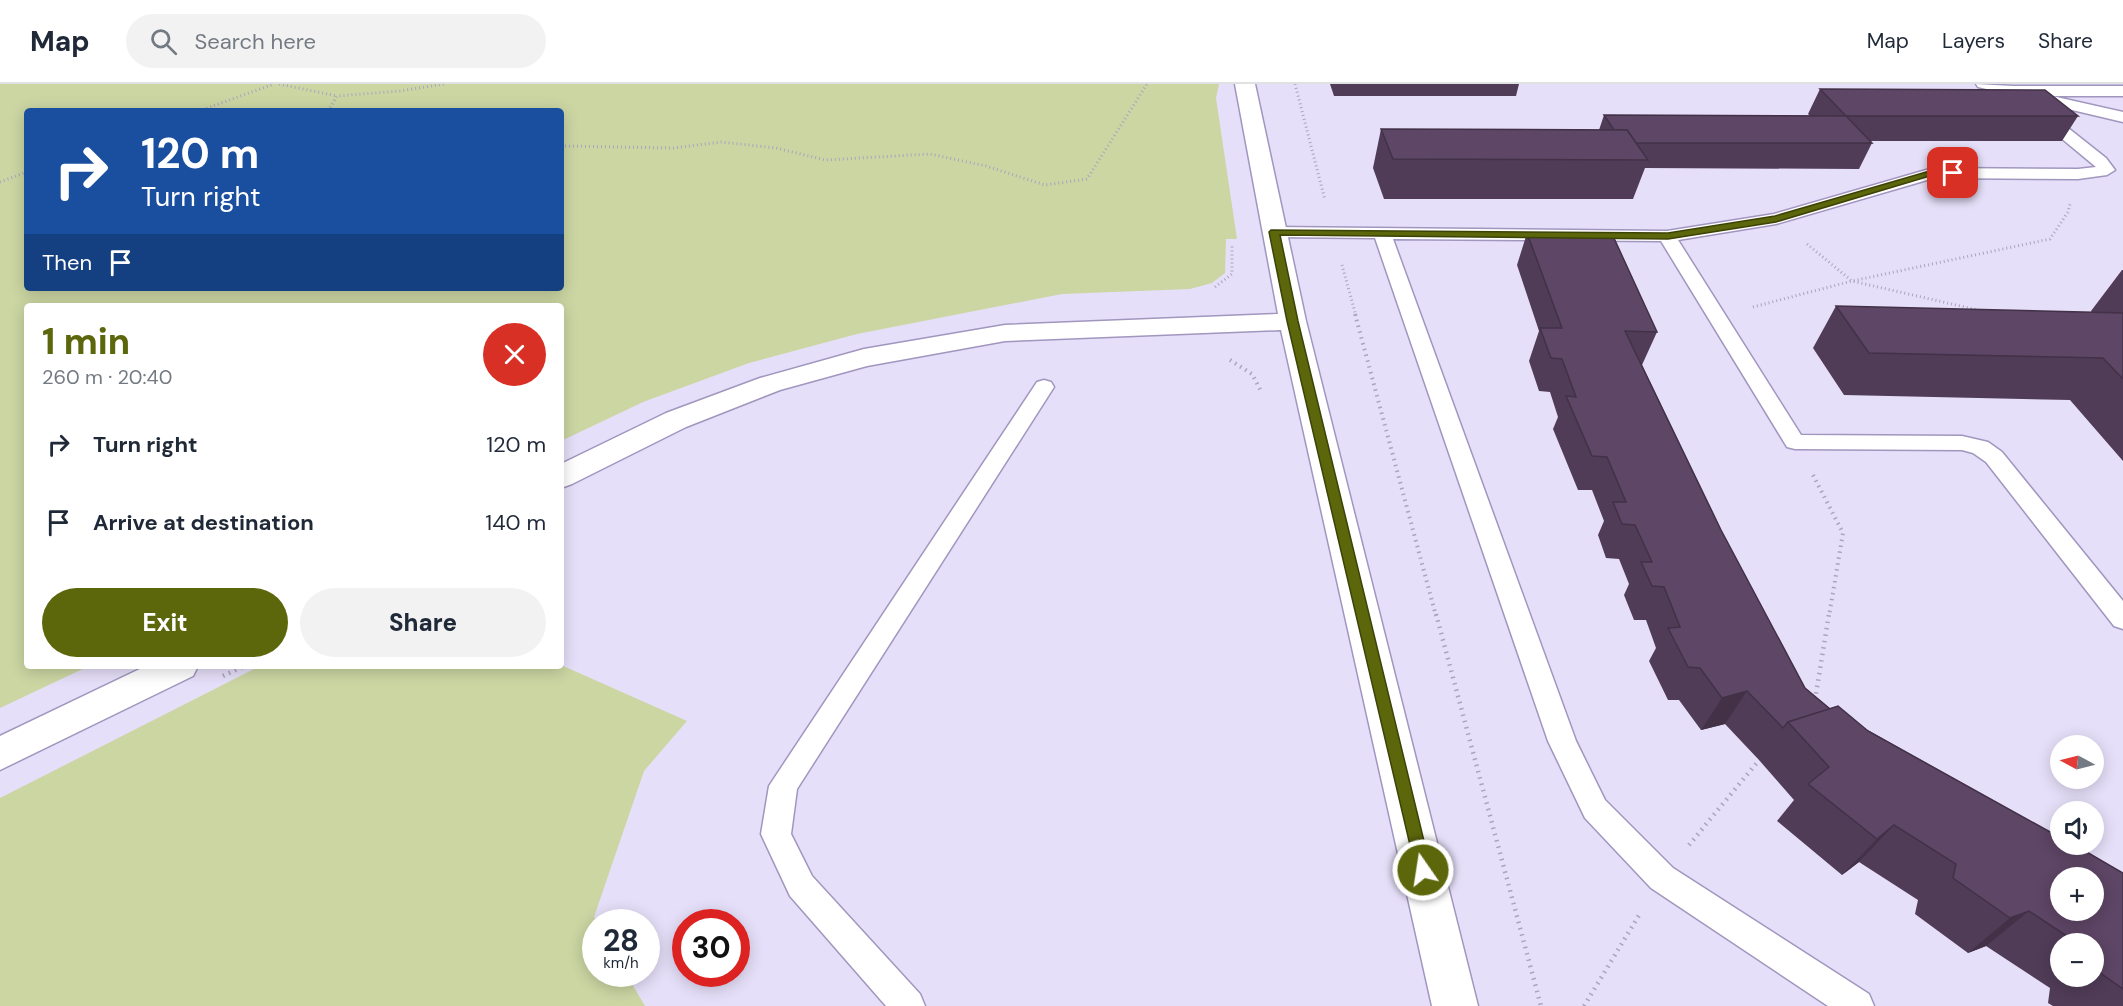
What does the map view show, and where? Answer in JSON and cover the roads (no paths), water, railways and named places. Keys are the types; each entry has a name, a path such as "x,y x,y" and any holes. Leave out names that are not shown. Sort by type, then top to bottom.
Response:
{"street":[{"path":"1245,84 1293,321 1455,1006"},
{"path":"564,476 675,420 770,384 864,358 1005,333 1293,321"},
{"path":"0,754 174,669"}],"lane":[{"path":"1983,84 2123,117"},
{"path":"2013,92 2123,91"},
{"path":"1274,232 1668,236 1776,219 1933,172 2078,174 2107,170 2100,160 2013,92"},
{"path":"1382,233 1562,741 1595,809 1662,878 1857,1006"},
{"path":"1668,236 1795,442 1962,443 1980,447 1994,457 2123,619"},
{"path":"908,1006 801,886 776,834 783,786 1044,387"}]}
